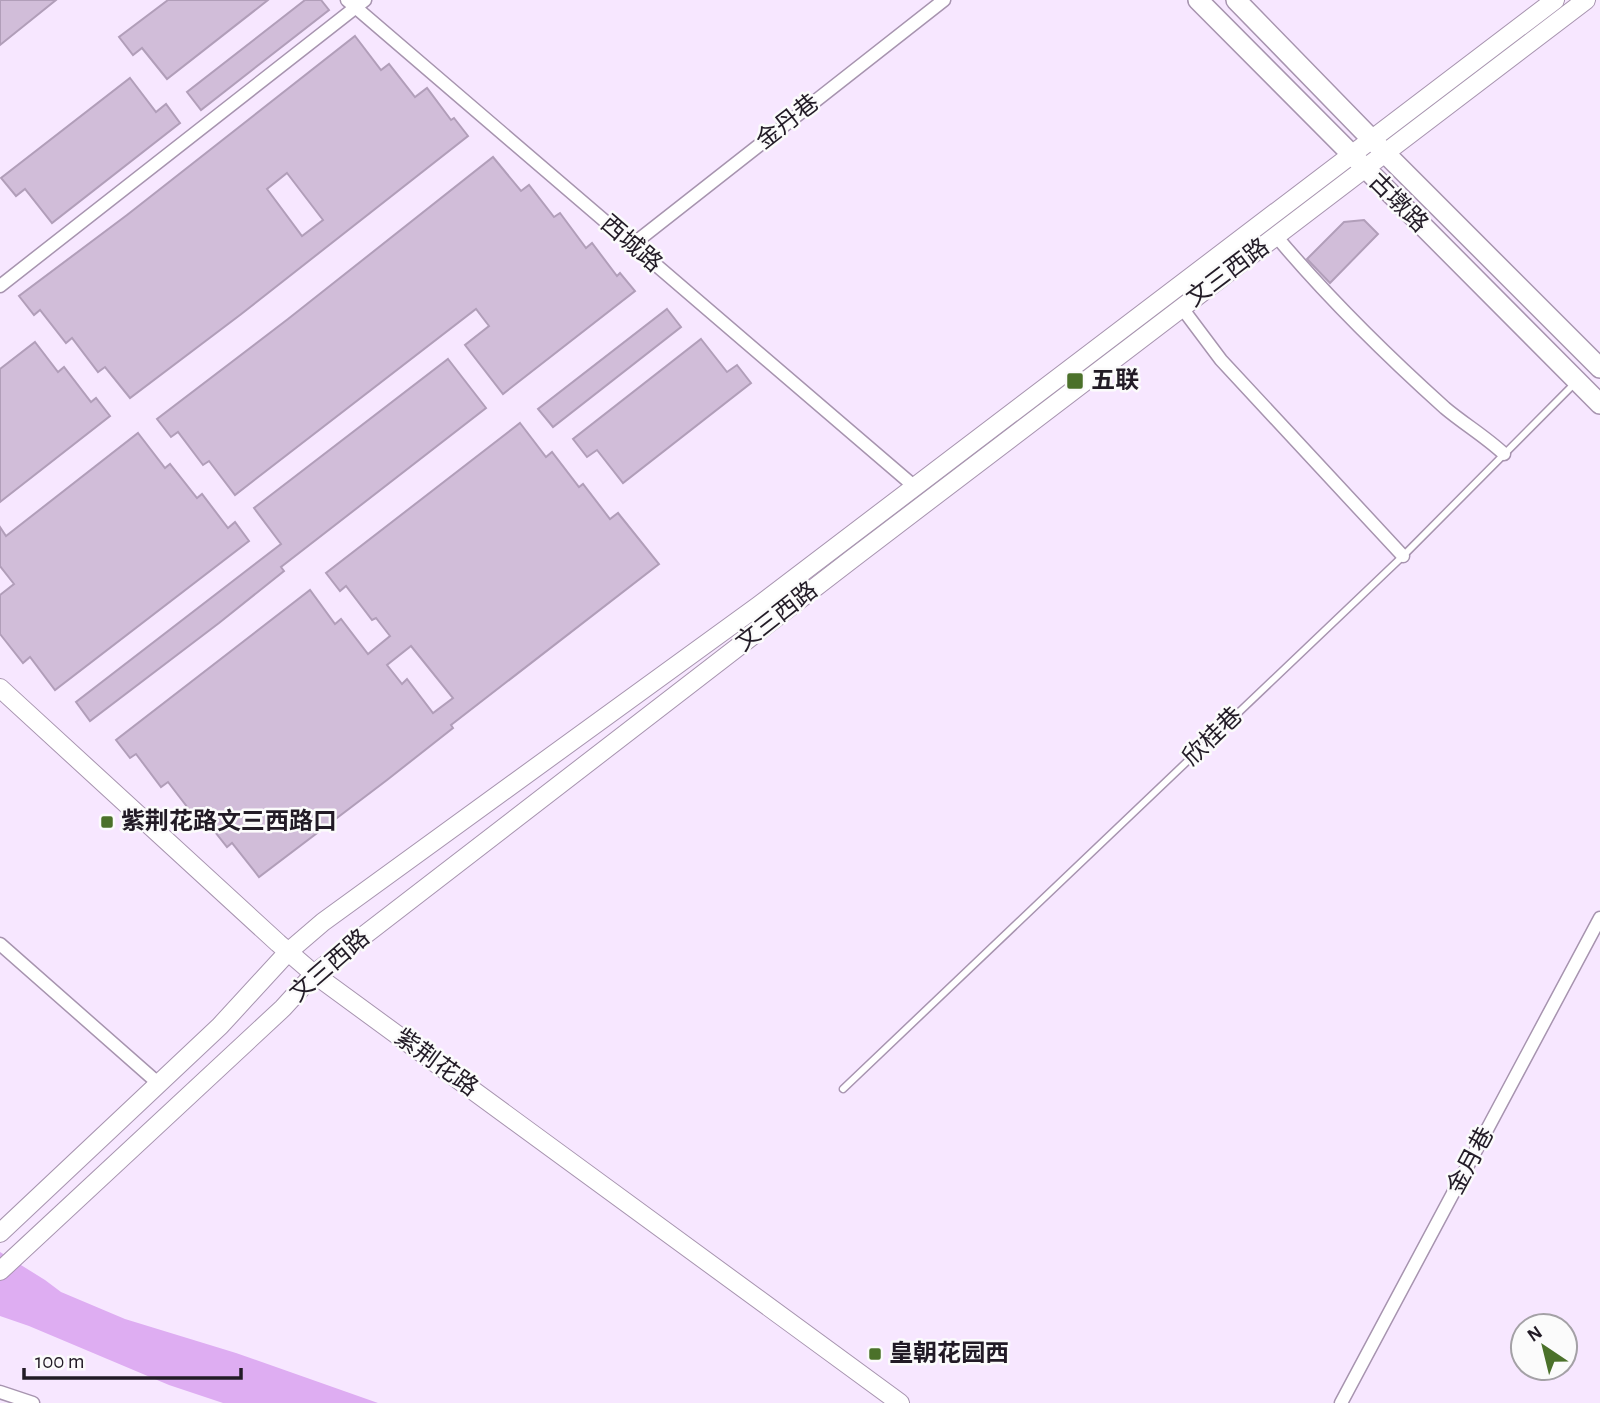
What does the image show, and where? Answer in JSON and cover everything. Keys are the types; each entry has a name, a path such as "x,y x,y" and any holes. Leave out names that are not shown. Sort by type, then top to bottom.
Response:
{"main road":[{"name":"古墩路","path":"1198,0 1600,404"},
{"name":"古墩路","path":"1236,0 1600,368"},
{"name":"文三西路","path":"0,1271 273,1018 314,974 1364,169 1378,146 1555,0"},
{"name":"文三西路","path":"0,1233 220,1026 288,952 323,922 758,606 1351,154 1378,146 1586,0"},
{"name":"紫荆花路","path":"0,688 314,974 900,1403"}],"street":[{"name":"金丹巷","path":"632,244 944,0"},
{"name":"西城路","path":"356,2 915,487"},
{"path":"0,286 356,2"},
{"path":"1276,236 1312,279 1381,350 1454,415 1504,454"},
{"path":"1181,308 1221,360 1403,556"},
{"name":"金月巷","path":"1341,1403 1600,918"},
{"path":"0,944 159,1084"},
{"path":"0,1392 33,1403"}],"lane":[{"name":"欣桂巷","path":"843,1089 1403,556 1577,381"}],"shaded area":[{"path":"0,1252 61,1292 125,1319 236,1353 378,1403 223,1403 169,1385 0,1316"}],"building":[{"path":"0,0 56,0 0,45"},
{"path":"168,0 268,0 167,79 142,48 133,55 119,37"},
{"path":"305,0 321,0 329,10 201,110 187,92"},
{"path":"355,36 381,70 389,64 415,97 427,88 451,120 454,118 468,136 130,398 105,367 98,372 72,338 66,343 40,310 34,315 19,296","holes":["287,173 323,220 302,236 267,189"]},
{"path":"130,78 156,112 166,104 180,123 52,223 25,189 16,196 1,178"},
{"path":"493,157 521,191 529,185 554,217 560,213 586,248 592,243 617,276 620,273 635,291 503,394 465,345 489,326 476,309 235,495 209,461 203,465 178,432 171,437 157,419"},
{"path":"1364,220 1378,234 1330,283 1307,259 1344,222"},
{"path":"667,309 681,327 553,427 538,409"},
{"path":"701,339 727,372 737,365 751,383 623,483 597,450 587,457 573,439"},
{"path":"35,342 58,372 64,367 91,402 96,398 110,416 0,502 0,369"},
{"path":"448,359 486,408 281,567 284,571 219,623 90,721 76,702 281,544 254,508"},
{"path":"520,423 546,457 552,452 579,487 583,484 610,519 618,513 659,564 451,725 453,728 387,780 259,877 232,843 227,847 200,813 195,817 168,782 161,787 136,754 130,758 116,740 310,590 335,624 341,619 368,654 390,636 376,618 372,620 346,586 340,591 326,573","holes":["411,646 453,698 433,713 407,679 402,684 387,665"]},
{"path":"138,433 165,468 170,464 197,498 202,494 228,528 235,522 249,541 55,690 30,657 23,663 0,634 0,595 14,584 0,566 0,527 6,536"}],"place":[{"name":"五联","path":"1075,381"},
{"name":"紫荆花路文三西路口","path":"107,822"},
{"name":"皇朝花园西","path":"875,1354"}]}
